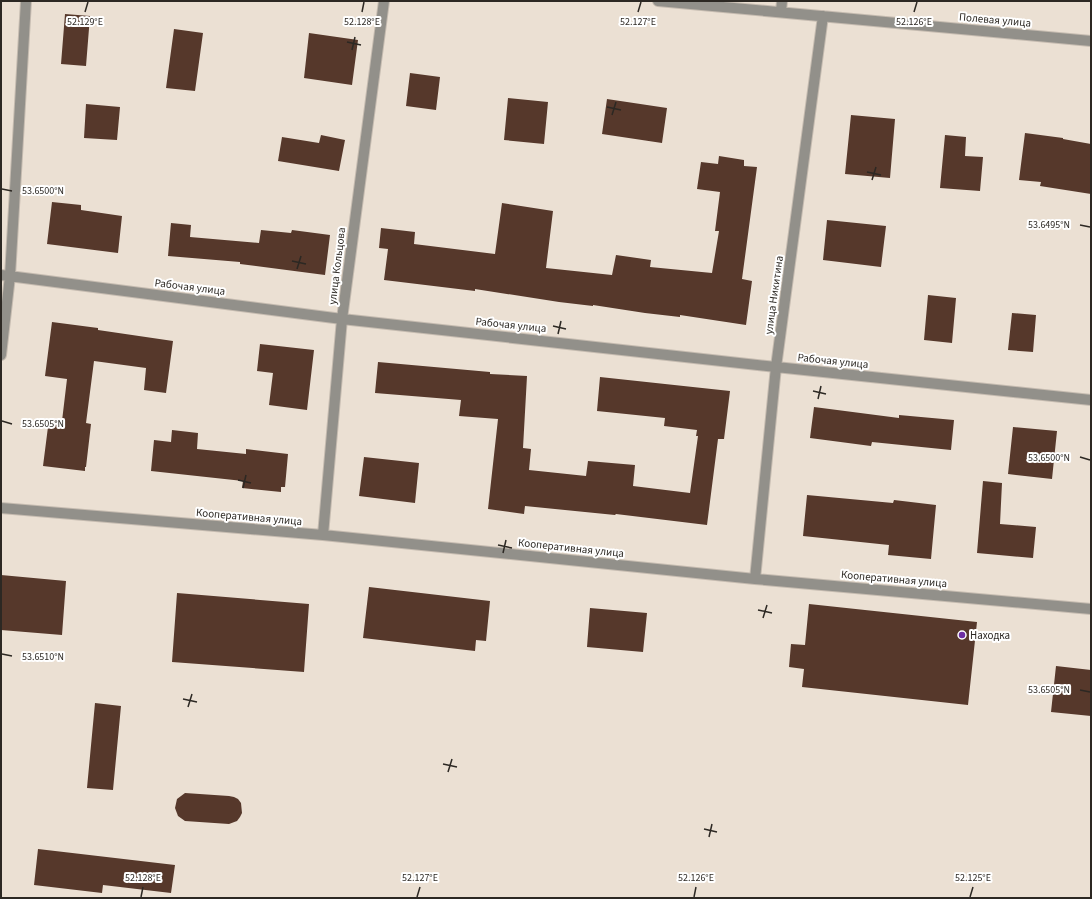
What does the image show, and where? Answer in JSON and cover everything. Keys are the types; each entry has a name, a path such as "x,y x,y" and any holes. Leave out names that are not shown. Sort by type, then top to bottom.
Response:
{"street":[{"path":"1,356 5,275 26,1"},
{"name":"улица Кольцова","path":"323,535 342,319 384,1"},
{"name":"Полевая улица","path":"658,1 1091,41"},
{"path":"781,12 782,1"},
{"name":"улица Никитина","path":"755,579 776,367 822,16"},
{"name":"Рабочая улица","path":"5,275 342,319 1091,400"},
{"name":"Кооперативная улица","path":"1,508 323,535 755,579 1091,610"}],"building":[{"path":"65,14 90,16 86,66 61,64"},
{"path":"174,29 203,33 195,91 166,88"},
{"path":"309,33 358,40 352,85 304,78"},
{"path":"410,73 440,77 436,110 406,106"},
{"path":"508,98 548,102 544,144 504,140"},
{"path":"607,99 667,108 662,143 602,134"},
{"path":"86,104 120,107 117,140 84,138"},
{"path":"851,115 895,119 890,178 845,174"},
{"path":"1025,133 1063,138 1091,144 1091,194 1040,186 1041,182 1019,180"},
{"path":"321,135 345,140 339,171 278,161 282,137 319,143"},
{"path":"945,135 966,137 965,156 983,157 980,191 940,188"},
{"path":"719,156 744,160 744,166 757,167 742,279 752,281 746,325 680,315 680,317 593,305 559,302 475,289 475,291 384,280 388,249 379,248 381,228 415,232 414,244 495,254 502,203 553,211 546,268 612,275 616,255 651,260 650,267 712,273 719,231 715,231 720,192 697,189 701,162 718,164"},
{"path":"52,202 81,205 81,210 122,216 118,253 47,244"},
{"path":"827,220 886,226 881,267 823,260"},
{"path":"171,223 191,225 190,237 259,243 261,230 291,233 292,230 330,235 325,275 240,264 240,262 168,256"},
{"path":"928,295 956,298 952,343 924,340"},
{"path":"1012,313 1036,315 1033,352 1008,350"},
{"path":"52,322 98,328 98,330 173,341 166,393 144,390 146,368 94,361 86,423 91,424 85,471 43,466 49,419 62,421 67,379 45,376"},
{"path":"260,344 314,350 307,410 269,405 273,373 257,371"},
{"path":"378,362 490,372 490,374 527,376 523,448 531,449 529,470 586,476 588,461 635,465 633,486 690,493 698,436 696,436 697,430 664,426 665,418 597,411 600,377 730,391 724,439 718,439 707,525 616,514 525,506 524,514 488,509 498,419 459,416 461,400 375,393"},
{"path":"814,407 899,418 899,415 954,420 951,450 872,442 871,446 810,438"},
{"path":"1013,427 1057,431 1052,479 1008,474"},
{"path":"172,430 198,433 197,449 246,454 246,449 288,454 285,487 281,487 281,492 242,488 243,481 151,471 154,440 171,442"},
{"path":"364,457 419,463 415,503 359,496"},
{"path":"983,481 1002,483 1000,524 1036,527 1033,558 977,553"},
{"path":"807,495 893,503 894,500 936,505 931,559 888,555 889,545 803,536"},
{"path":"1,575 66,581 62,635 1,630"},
{"path":"369,587 490,601 486,641 476,640 475,651 363,638"},
{"path":"177,593 309,604 304,672 172,662"},
{"path":"809,604 977,622 968,705 802,687 804,669 789,667 791,644 805,645"},
{"path":"590,608 647,613 643,652 587,647"},
{"path":"1056,666 1091,670 1091,716 1051,712"},
{"path":"95,703 121,706 113,790 87,788"},
{"path":"185,793 234,797 241,803 242,813 237,821 229,824 185,821 178,816 175,808 177,799"},
{"path":"38,849 175,865 171,893 103,885 102,893 34,885"}],"place":[{"name":"Находка","path":"962,635"}]}
